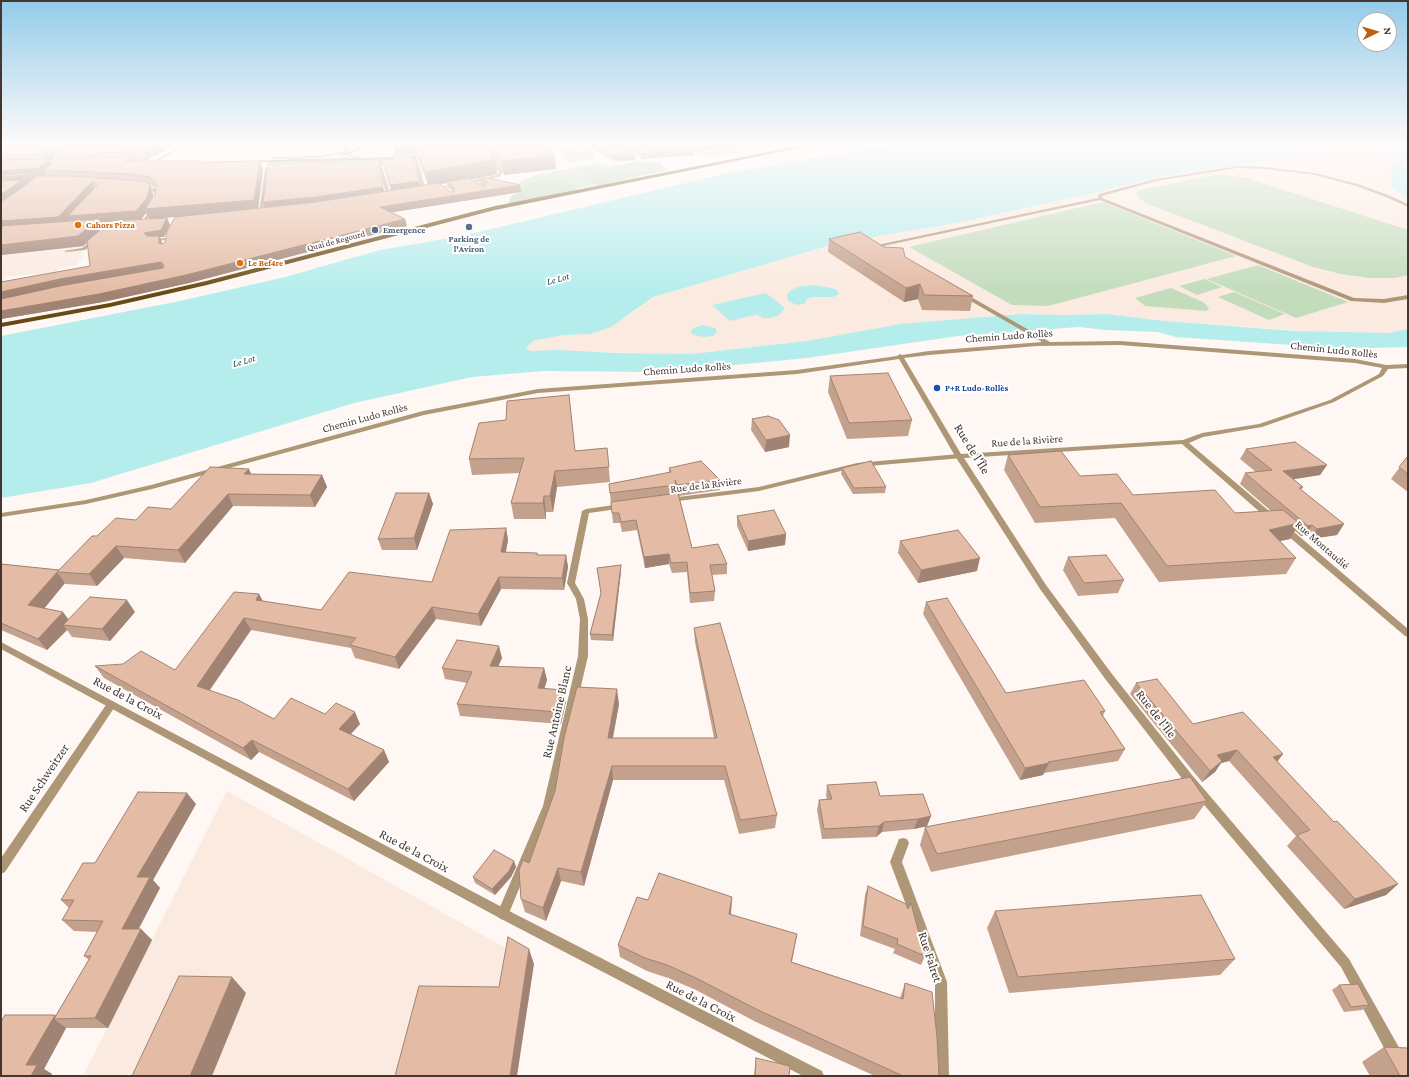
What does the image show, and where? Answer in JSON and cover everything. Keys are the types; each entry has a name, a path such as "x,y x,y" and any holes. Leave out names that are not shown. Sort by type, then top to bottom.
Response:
{"main road":[{"name":"Quai de Regourd","path":"1,325 110,305 207,283 495,208 569,193"}],"street":[{"path":"142,224 154,208 156,193"},
{"path":"261,212 264,193"},
{"path":"1100,199 1100,195 1106,193"},
{"path":"1379,193 1408,206"},
{"path":"382,197 396,194"},
{"path":"892,252 879,245 1100,199 1353,300 1384,301 1408,297"},
{"path":"254,212 269,211"},
{"path":"135,224 149,223"},
{"path":"66,251 83,249 99,238"},
{"path":"150,240 167,239"},
{"path":"961,293 1049,344"},
{"name":"Chemin Ludo Rollès","path":"1,515 86,502 152,487 423,413 538,391 797,372 900,356 1049,344 1120,343 1355,361 1386,366"},
{"name":"Rue de l'Île","path":"900,356 959,456 1043,587 1109,676 1188,778 1345,964 1400,1063"},
{"path":"1386,366 1408,366"},
{"name":"Rue de la Rivière","path":"665,501 759,489 856,465 959,456 1184,442 1202,436 1260,426 1332,401 1381,375 1386,366"},
{"name":"Rue Montaudié","path":"1184,442 1408,634"},
{"name":"Rue Antoine Blanc","path":"503,914 548,806 583,656 584,619 580,599 570,584 586,511 626,505"},
{"name":"Rue de la Croix","path":"1,645 503,914 817,1076"},
{"name":"Rue Schweitzer","path":"1,868 111,705"},
{"name":"Rue Falret","path":"903,843 896,862 940,982 942,1076"}],"shaded area":[{"path":"1093,193 1401,193 1408,197 1408,329 1389,333 1335,333 1164,321 1107,314 1021,314 900,324 807,341 691,354 531,351 526,348 533,341 563,335 591,334 630,315 653,297 838,243 956,223"},
{"path":"110,226 80,251 82,252 80,255 84,255 77,265 58,269 56,272 6,277 1,281 1,236"},
{"path":"227,791 534,964 517,1076 83,1076"}],"green space":[{"path":"517,193 552,193 518,200"},
{"path":"517,193 563,193 513,204 508,203 512,195"},
{"path":"1294,193 1408,230 1408,275 1395,278 1370,278 1341,274 1313,267 1148,204 1140,199 1136,194"},
{"path":"1103,202 1236,256 1048,306 1012,305 909,247"},
{"path":"1258,265 1348,302 1296,318 1207,279"},
{"path":"1205,279 1222,287 1197,295 1179,286"},
{"path":"1171,288 1203,302 1209,308 1207,311 1145,306 1135,298"},
{"path":"1234,292 1285,314 1269,320 1218,297"}],"water":[{"name":"Le Lot","path":"642,193 1093,193 956,223 838,243 653,297 611,327 591,334 563,335 533,341 526,348 531,351 557,350 617,353 691,354 807,341 900,324 1021,314 1107,314 1164,321 1295,331 1389,333 1408,329 1408,347 1320,347 1176,337 1158,332 1105,330 1079,327 958,336 807,358 682,370 676,368 652,372 544,371 472,377 354,403 91,483 1,498 1,336 180,301 285,277 380,250 462,236"},
{"path":"1401,193 1408,193 1408,197"},
{"path":"814,285 832,288 837,290 839,294 833,297 813,297 807,299 804,304 797,305 788,301 788,293 793,289 800,286"},
{"path":"766,293 785,308 779,315 772,318 764,318 757,315 763,313 730,321 712,305"},
{"path":"703,325 715,328 717,332 713,336 705,337 697,336 691,333 693,328"}],"building":[{"path":"14,193 81,193 58,217 1,221 1,202"},
{"path":"89,193 148,193 147,198 136,211 68,216"},
{"path":"255,193 254,200 145,209 155,194"},
{"path":"264,193 341,193 316,197 263,202"},
{"path":"373,193 467,193 380,207 405,219 186,275 99,294 1,311 1,299 60,286 163,268 164,265 161,262 60,279 1,292 1,282 90,266 87,241 111,221 167,218 161,230 144,233 147,236 159,236 159,243 163,244 165,242 167,232 175,217 316,202"},
{"path":"99,219 78,236 1,245 1,226"},
{"path":"860,232 884,247 903,248 905,257 973,296 924,295 920,284 906,288 829,239"},
{"path":"888,373 912,420 849,423 830,376"},
{"path":"569,395 575,451 607,448 609,467 555,471 550,496 544,496 543,503 511,503 524,458 469,459 479,423 506,420 507,401"},
{"path":"768,416 779,420 790,435 766,440 752,419"},
{"path":"1295,442 1327,465 1283,471 1303,487 1299,488 1344,524 1317,529 1312,525 1308,526 1245,473 1272,470 1246,449"},
{"path":"1061,451 1080,476 1117,474 1133,495 1215,490 1235,513 1283,510 1299,523 1269,530 1296,558 1167,566 1121,503 1040,507 1008,455"},
{"path":"1408,456 1408,474 1399,467"},
{"path":"701,461 720,480 677,485 675,480 676,485 610,493 609,484 671,472 669,468"},
{"path":"871,461 886,487 854,488 842,468"},
{"path":"210,467 249,469 244,474 322,475 310,495 228,494 178,550 116,546 89,574 57,572 92,536 97,536 116,518 136,520 148,507 171,509"},
{"path":"396,493 429,493 414,538 378,539"},
{"path":"678,493 692,548 718,544 727,564 710,565 715,591 690,593 687,562 671,563 669,554 644,557 636,520 621,522 619,513 612,513 611,502"},
{"path":"774,510 786,534 748,541 737,516"},
{"path":"506,528 501,552 537,553 537,555 566,555 562,578 499,577 478,614 432,607 395,657 350,645 356,638 244,618 197,686 238,700 274,719 291,698 325,714 336,703 355,712 339,729 384,750 348,789 252,740 243,748 95,666 123,664 141,651 175,670 234,592 259,594 256,600 321,610 349,572 432,582 450,530"},
{"path":"958,530 980,558 921,570 900,541"},
{"path":"1106,555 1124,580 1084,583 1068,557"},
{"path":"1,564 59,570 28,605 63,612 38,639 1,623"},
{"path":"621,565 612,635 590,634 601,593 597,568"},
{"path":"90,597 127,600 102,629 63,625"},
{"path":"947,598 1006,693 1084,680 1105,711 1100,712 1125,749 1048,762 1049,763 1025,768 926,602"},
{"path":"720,623 777,815 740,820 725,766 612,766 581,872 558,868 543,908 521,899 519,870 523,860 529,863 555,791 564,738 577,687 617,689 608,738 717,738 694,628"},
{"path":"457,640 499,646 490,666 544,668 538,688 564,690 558,712 457,704 472,672 442,668"},
{"path":"1157,679 1193,724 1243,712 1283,754 1273,757 1334,822 1337,821 1398,884 1355,899 1297,835 1310,830 1237,750 1217,755 1222,761 1210,771 1136,683"},
{"path":"1190,777 1207,801 937,854 925,827"},
{"path":"876,782 880,796 923,794 931,816 918,819 884,822 879,826 824,829 819,800 832,799 827,785"},
{"path":"138,792 187,793 137,877 150,877 122,929 141,929 95,1018 54,1019 91,956 84,956 103,921 62,920 74,900 61,900 83,863 95,863"},
{"path":"494,850 514,861 509,871 492,889 473,877"},
{"path":"659,873 732,897 729,914 797,934 791,962 903,999 905,983 932,992 937,1037 939,1076 903,1076 758,1010 696,978 667,965 645,958 618,945 637,897 648,900"},
{"path":"868,886 906,904 908,909 911,903 925,956 897,944 898,939 863,926"},
{"path":"1201,895 1235,959 1018,977 995,911"},
{"path":"508,937 529,949 510,1076 395,1076 419,986 499,987"},
{"path":"179,976 232,977 190,1076 132,1076"},
{"path":"1358,984 1369,1005 1351,1007 1339,985"},
{"path":"5,1015 55,1015 26,1065 37,1065 31,1076 1,1076 1,1022"},
{"path":"1384,1047 1408,1048 1408,1076 1400,1076"},
{"path":"756,1058 790,1066 789,1076 755,1076"}],"place":[{"name":"Cahors Pizza","path":"78,225"},
{"name":"Parking de l'Aviron","path":"469,227"},
{"name":"Emergence","path":"375,230"},
{"name":"Le Bef4re","path":"240,263"},
{"name":"P+R Ludo-Rollès","path":"937,388"}]}
